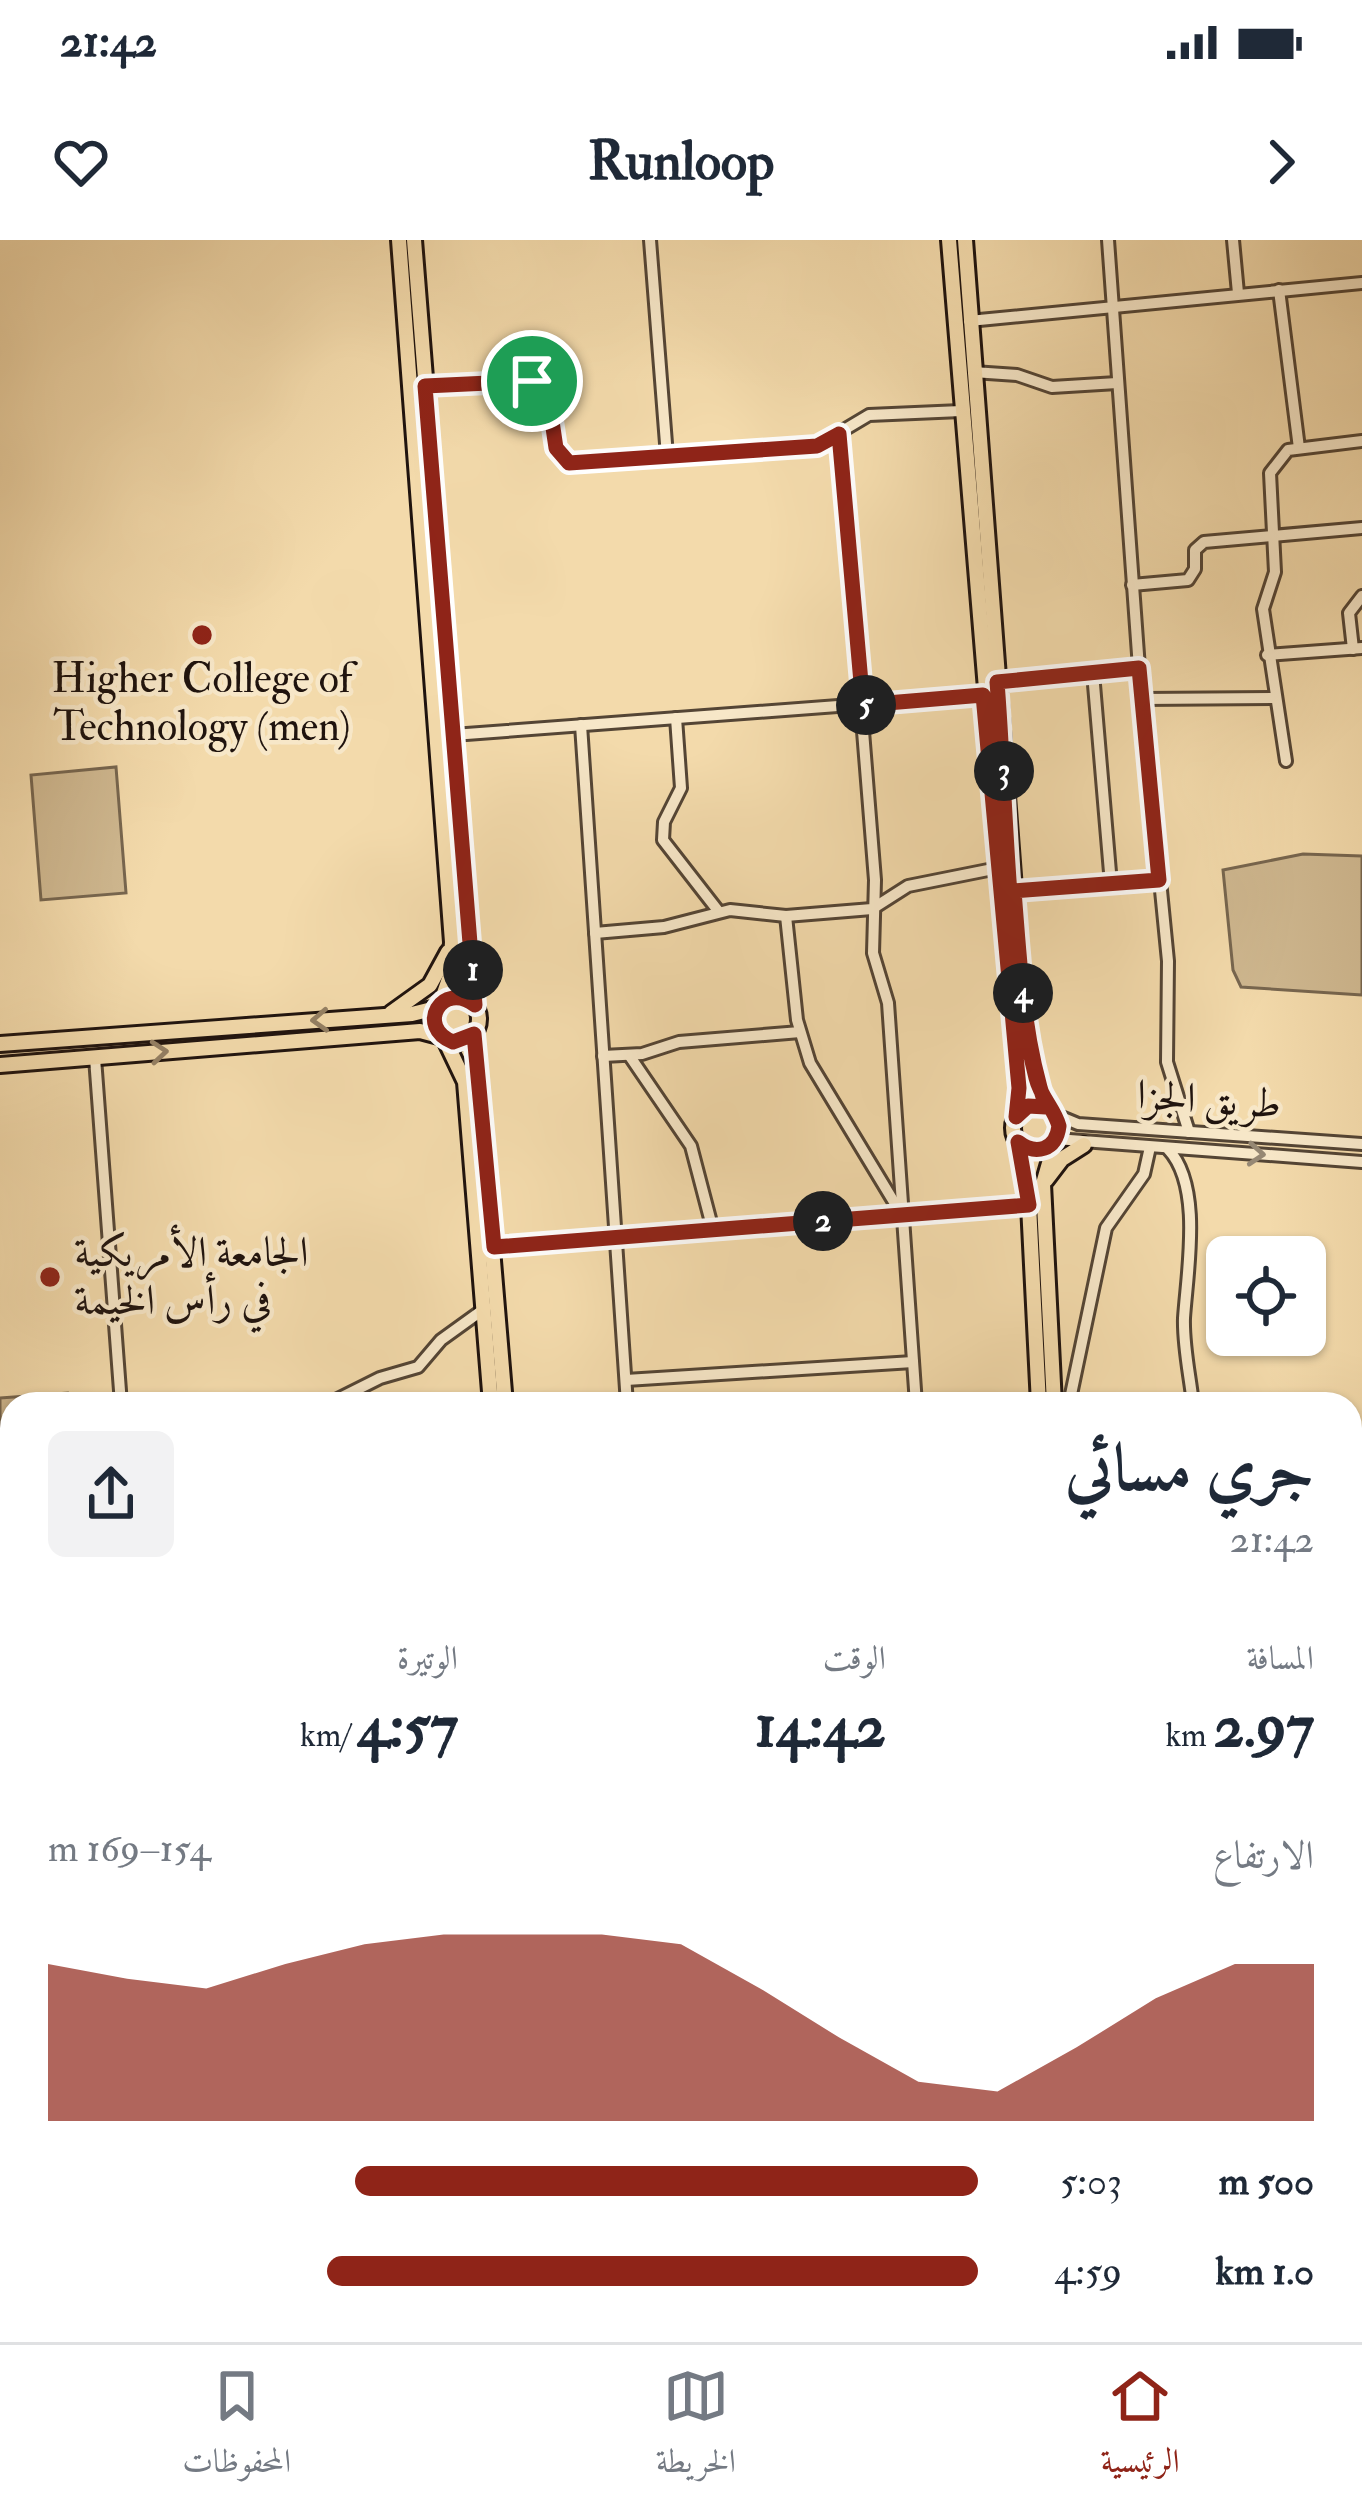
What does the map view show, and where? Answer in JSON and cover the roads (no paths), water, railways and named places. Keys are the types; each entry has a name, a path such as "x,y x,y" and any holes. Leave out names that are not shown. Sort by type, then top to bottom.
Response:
{"main road":[{"path":"399,240 452,942 450,976 433,1022 465,1082 490,1392"},
{"path":"415,240 475,1005 480,1019 474,1034 504,1392"},
{"path":"949,240 1019,1088 1018,1142 1029,1205 1038,1392"},
{"path":"965,240 1030,1051 1056,1139 1043,1184 1053,1392"},
{"path":"387,1016 430,985 452,942"},
{"path":"0,1044 387,1016 462,997 475,1005"},
{"path":"0,1065 420,1031 461,1042 474,1034"},
{"path":"1016,1117 1028,1106 1050,1110"},
{"path":"1018,1142 1040,1150 1056,1139"},
{"path":"1043,1184 1062,1159 1084,1145"}],"street":[{"path":"650,240 667,456"},
{"path":"1108,240 1132,585 1168,962 1167,1062 1189,1132"},
{"path":"1234,240 1238,293"},
{"path":"969,321 1362,283"},
{"path":"1279,290 1299,448"},
{"path":"973,372 1017,375 1052,387 1117,382"},
{"path":"425,386 532,381 548,394 561,458 569,463 817,446 869,415 961,411"},
{"path":"839,434 875,880 873,952 888,1003 915,1392"},
{"path":"1286,761 1263,609 1274,572 1272,465 1282,453 1299,448 1362,441"},
{"path":"1132,585 1188,580 1201,543 1362,528"},
{"path":"1267,655 1358,649 1349,613 1362,596"},
{"path":"997,682 1139,668"},
{"path":"1093,673 1111,884"},
{"path":"453,736 983,695"},
{"path":"1142,700 1276,698"},
{"path":"676,718 681,788 664,822 663,840 719,911"},
{"path":"580,725 626,1392"},
{"path":"595,933 664,927 719,911 786,916 872,910 908,886 998,868"},
{"path":"1014,891 1159,880"},
{"path":"786,916 800,1032 823,1090 902,1215"},
{"path":"603,1056 629,1055 679,1042 800,1032"},
{"path":"629,1055 691,1146 713,1230"},
{"path":"94,1058 120,1392"},
{"name":"طريق الجزا","path":"1050,1110 1078,1124 1362,1146"},
{"name":"طريق الجزا","path":"1056,1139 1084,1145 1360,1162"},
{"path":"1360,1162 1352,1151 1362,1146"},
{"path":"1072,1392 1106,1228 1144,1174 1150,1147"},
{"path":"1167,1148 1180,1164 1192,1264 1184,1316 1192,1392"},
{"path":"1180,1164 1192,1150"},
{"path":"494,1247 1029,1205"},
{"path":"356,1392 423,1364 440,1340 484,1310"},
{"path":"626,1380 913,1362"}],"place":[{"name":"Higher College of Technology (men)","path":"202,635"},
{"name":"الجامعة الأمريكية في رأس الخيمة","path":"50,1277"}]}
